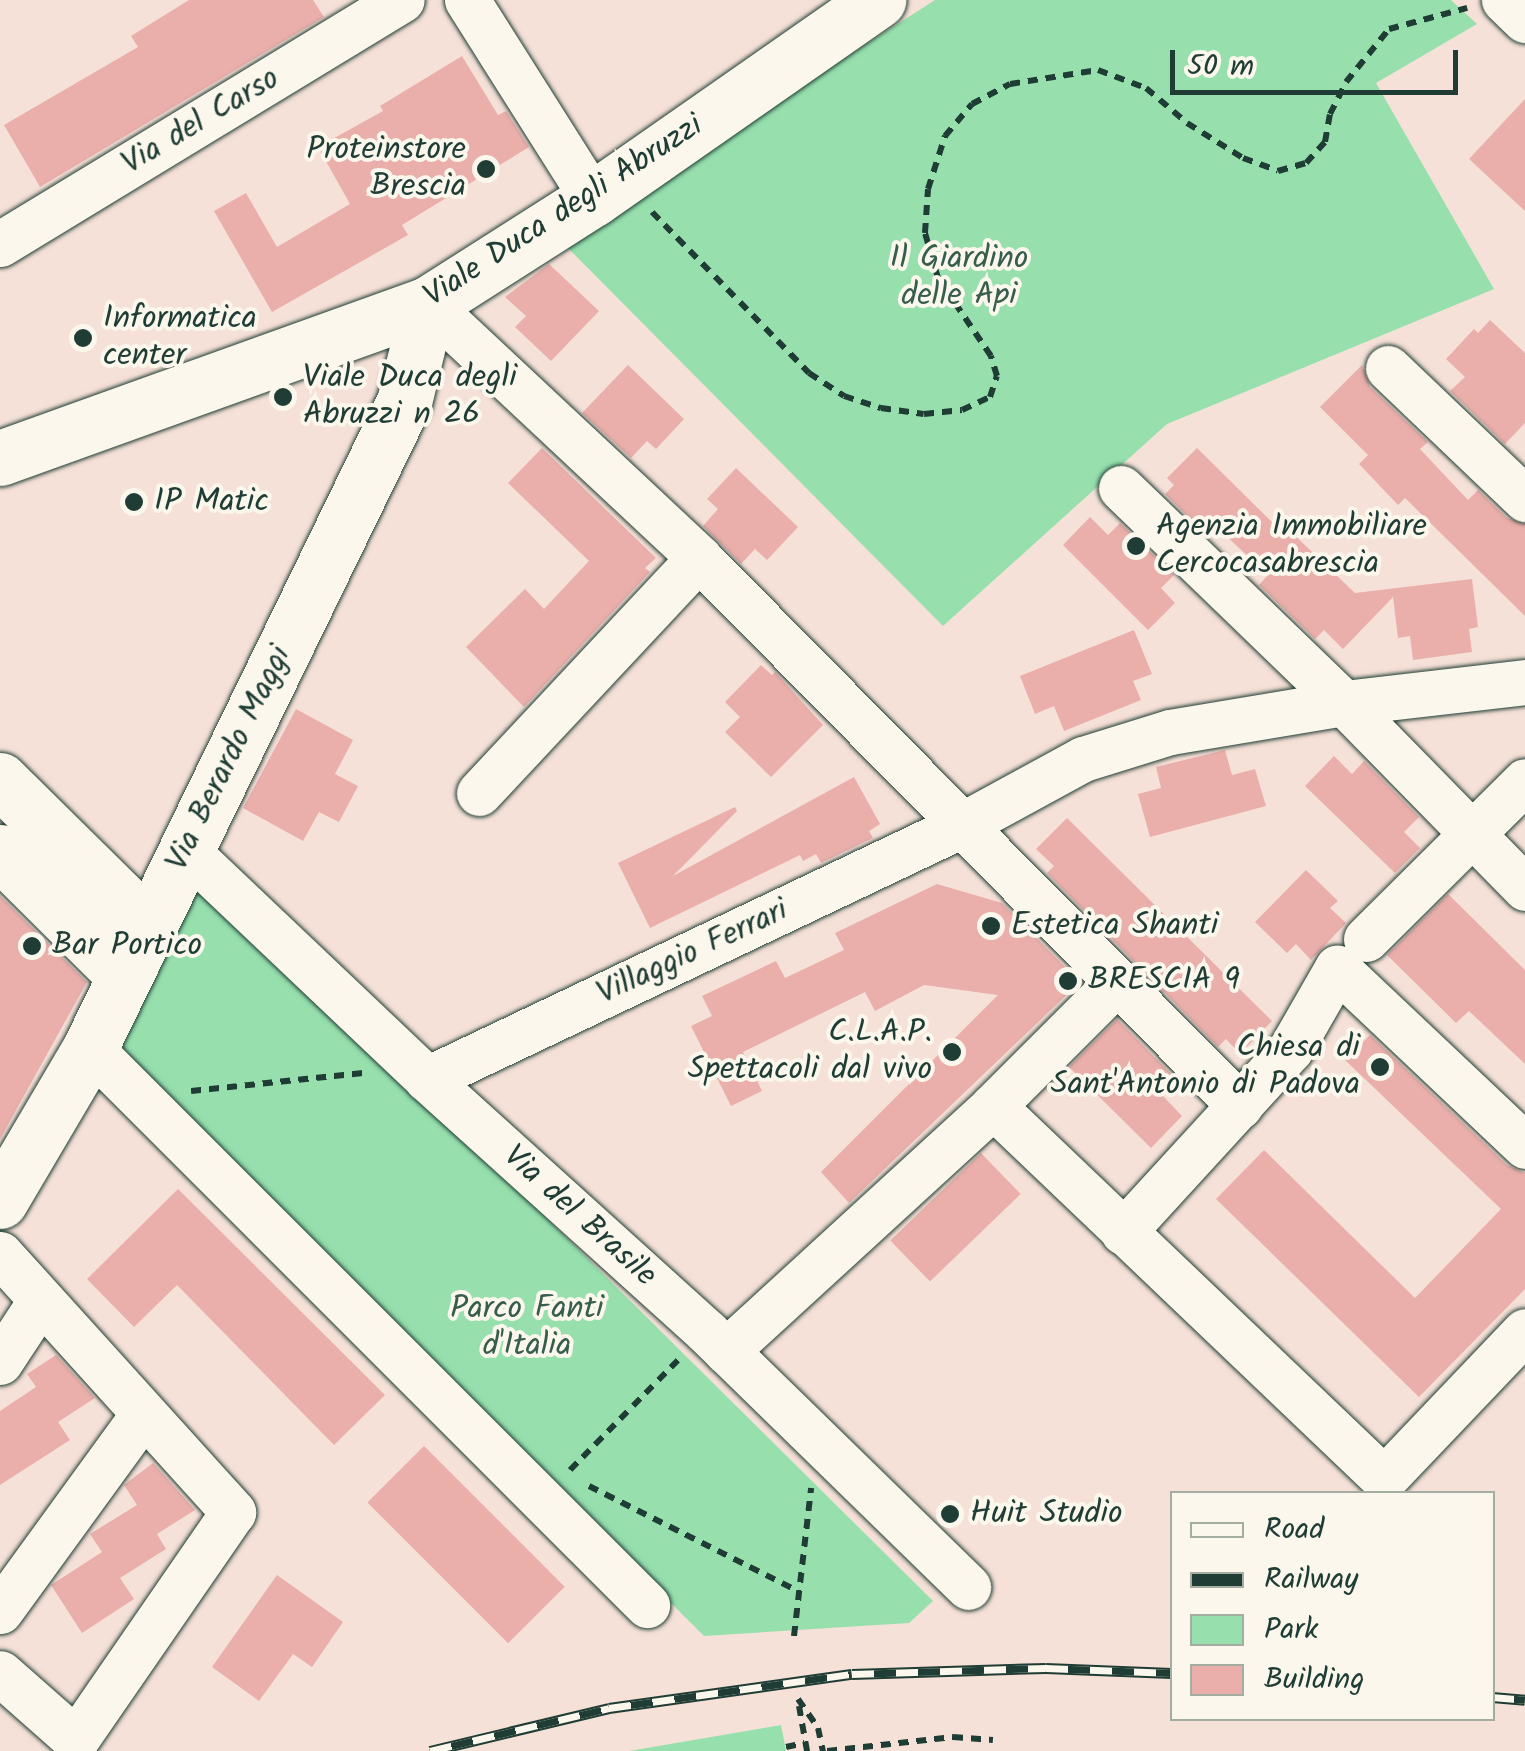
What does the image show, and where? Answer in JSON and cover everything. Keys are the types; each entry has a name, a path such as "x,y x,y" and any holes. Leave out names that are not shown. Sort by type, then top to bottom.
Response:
{"street":[{"name":"Via del Carso","path":"0,244 402,0"},
{"path":"467,0 594,198"},
{"name":"Viale Duca degli Abruzzi","path":"0,458 305,352 428,304 594,198 878,0"},
{"path":"1484,6 1525,20"},
{"path":"428,304 699,558 1240,1106"},
{"name":"Via Berardo Maggi","path":"0,1201 90,1048 404,402 428,304"},
{"path":"1388,368 1525,499"},
{"path":"1121,488 1344,703 1525,888"},
{"path":"479,793 699,558"},
{"name":"Villaggio Ferrari","path":"427,1080 960,826 1083,759 1170,732 1344,703 1525,682"},
{"path":"0,780 148,926"},
{"path":"1122,1232 1290,1050 1352,954 1525,781"},
{"name":"Via del Brasile","path":"186,850 427,1080 726,1351 968,1588"},
{"path":"0,852 124,976"},
{"path":"1352,954 1525,1146"},
{"path":"726,1351 993,1106 1116,983"},
{"path":"90,1048 648,1604"},
{"path":"993,1106 1384,1479 1525,1331"},
{"path":"0,1254 233,1512 76,1740 0,1673"},
{"path":"0,1362 40,1302"},
{"path":"0,1611 142,1414"}],"path":[{"path":"646,207 808,373 844,396 881,408 924,414 962,410 990,398 997,376 992,356 938,278 925,233 928,189 945,136 972,104 1010,84 1098,70 1146,88 1187,123 1244,158 1278,171 1306,164 1325,142 1330,114 1346,82 1388,29 1484,6"},
{"path":"182,1092 372,1072"},
{"path":"520,1478 559,1481 681,1357"},
{"path":"566,1474 798,1591"},
{"path":"794,1636 811,1487"},
{"path":"786,1747 806,1747 798,1700 818,1728 825,1751 953,1737 993,1740"}],"green space":[{"name":"Il Giardino delle Api","path":"935,0 1451,0 1477,24 1376,83 1494,289 1167,424 943,626 560,240"},
{"name":"Parco Fanti d'Italia","path":"210,884 933,1601 909,1623 704,1636 123,1056 120,1048 197,885"},
{"path":"781,1725 786,1751 629,1751"}],"building":[{"path":"189,0 313,0 324,17 40,187 4,125 138,47 131,36"},
{"path":"462,56 498,115 506,111 529,147 402,225 408,235 272,312 214,211 246,193 277,247 350,204 318,147 383,111 380,106"},
{"path":"1525,99 1525,211 1469,159"},
{"path":"549,264 599,311 551,361 515,327 526,316 505,297"},
{"path":"1490,320 1525,353 1525,423 1505,444 1450,391 1465,377 1446,359 1474,329 1478,333"},
{"path":"628,365 684,419 656,449 647,441 631,458 582,413"},
{"path":"1362,365 1370,387 1428,442 1420,449 1468,500 1478,490 1507,518 1525,524 1525,616 1405,498 1398,505 1359,464 1368,455 1320,407"},
{"path":"542,448 656,558 645,568 650,572 524,707 466,647 525,589 544,609 589,561 508,483"},
{"path":"1197,448 1279,529 1283,524 1355,593 1472,579 1478,627 1469,629 1472,652 1413,660 1410,636 1398,638 1393,597 1343,649 1324,630 1315,639 1259,585 1268,575 1208,519 1200,528 1165,494 1174,485 1167,478"},
{"path":"736,468 798,527 767,560 755,549 741,564 703,526 718,509 707,499"},
{"path":"1090,517 1108,535 1120,523 1174,575 1161,588 1175,603 1148,630 1063,545"},
{"path":"1134,630 1152,674 1133,681 1141,700 1064,731 1054,706 1035,714 1020,676"},
{"path":"761,665 772,675 775,672 823,725 771,777 725,732 740,717 725,702"},
{"path":"296,709 353,740 335,774 358,786 339,822 319,812 303,841 243,808"},
{"path":"1225,750 1232,775 1255,769 1266,806 1150,837 1138,794 1161,788 1156,767"},
{"path":"1334,756 1352,774 1364,761 1419,817 1404,832 1420,848 1395,873 1305,786"},
{"path":"854,777 880,824 869,831 873,838 821,863 816,854 803,861 800,855 650,928 618,863 735,807 737,811 673,876"},
{"path":"1067,818 1272,1021 1240,1054 1226,1039 1218,1047 1047,873 1054,866 1036,849"},
{"path":"1306,870 1338,901 1330,908 1346,923 1311,960 1296,944 1287,953 1255,922"},
{"path":"937,884 1002,903 1080,982 849,1203 821,1172 998,995 924,985 875,1011 865,992 743,1052 762,1091 731,1106 691,1026 712,1016 702,996 776,961 785,978 844,950 835,933"},
{"path":"1448,894 1525,970 1525,1064 1469,1011 1456,1023 1387,955"},
{"path":"0,896 87,982 0,1139"},
{"path":"1117,1019 1178,1081 1163,1096 1182,1116 1151,1148 1069,1067"},
{"path":"1370,1035 1507,1165 1525,1173 1525,1289 1419,1397 1216,1199 1264,1150 1415,1298 1501,1209 1345,1060"},
{"path":"981,1153 1021,1194 930,1282 890,1241"},
{"path":"178,1189 385,1395 334,1445 177,1285 134,1327 87,1279"},
{"path":"56,1355 95,1398 58,1422 70,1440 0,1485 0,1411 36,1387 27,1374"},
{"path":"424,1446 565,1587 508,1643 367,1503"},
{"path":"153,1463 195,1510 157,1534 166,1549 120,1578 134,1599 82,1633 51,1585 102,1552 90,1534 137,1505 124,1485"},
{"path":"277,1575 343,1622 312,1667 293,1654 259,1701 212,1667"}],"railway":[{"path":"430,1751 609,1708 852,1674 1046,1668 1170,1673"},
{"path":"1495,1697 1525,1700"}],"place":[{"name":"Proteinstore Brescia","path":"486,169"},
{"name":"Informatica center","path":"83,338"},
{"name":"Viale Duca degli Abruzzi n 26","path":"283,397"},
{"name":"IP Matic","path":"134,502"},
{"name":"Agenzia Immobiliare Cercocasabrescia","path":"1136,546"},
{"name":"Estetica Shanti","path":"991,926"},
{"name":"Bar Portico","path":"32,946"},
{"name":"BRESCIA 9","path":"1068,981"},
{"name":"C.L.A.P. Spettacoli dal vivo","path":"952,1052"},
{"name":"Chiesa di Sant'Antonio di Padova","path":"1380,1067"},
{"name":"Huit Studio","path":"950,1514"}]}
